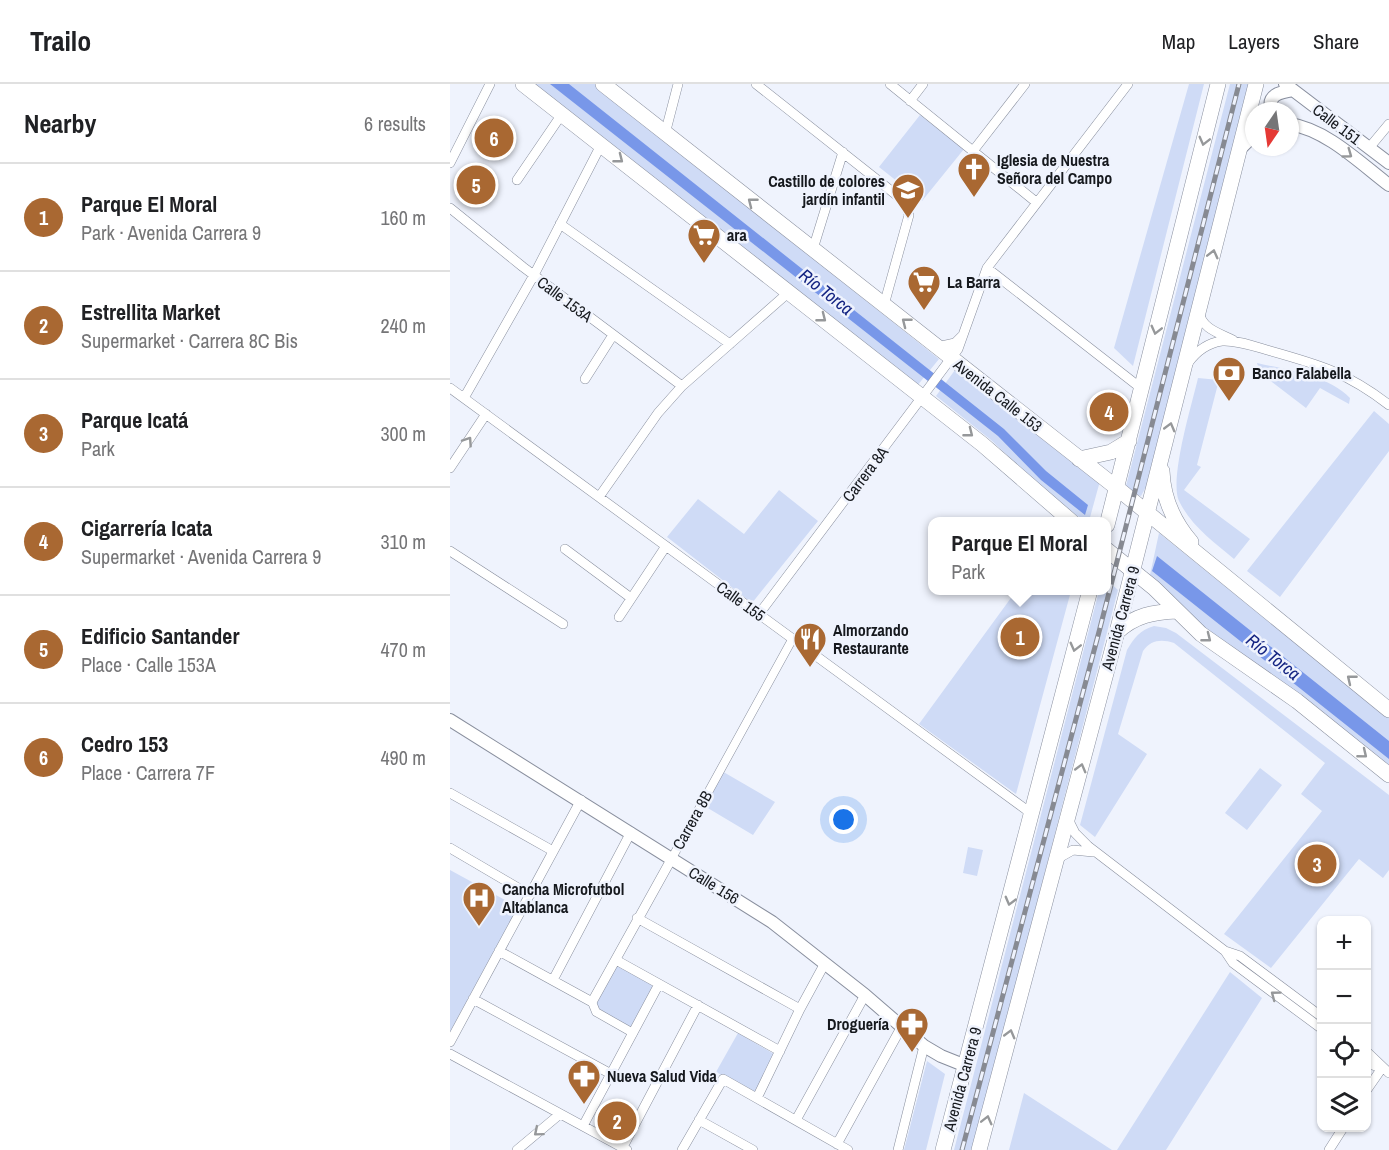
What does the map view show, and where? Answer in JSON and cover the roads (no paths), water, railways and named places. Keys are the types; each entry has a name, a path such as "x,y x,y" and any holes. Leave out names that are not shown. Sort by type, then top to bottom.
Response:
{"main road":[{"path":"523,84 789,292 926,393 1066,517"},
{"name":"Avenida Calle 153","path":"603,84 937,347 947,365 1117,488 1389,710"},
{"path":"1109,517 1218,84"},
{"name":"Avenida Carrera 9","path":"979,1150 1117,632 1256,84"},
{"path":"1079,459 1111,452 1129,441"},
{"path":"1162,456 1164,488 1170,510 1180,528 1212,567"},
{"path":"1111,552 1134,566 1201,634 1297,701 1389,775"},
{"name":"Avenida Carrera 9","path":"943,1150 1089,595"},
{"path":"1117,632 1126,623 1142,616 1177,611"}],"street":[{"path":"450,163 490,84"},
{"path":"665,134 678,84"},
{"path":"756,84 904,201 909,215 884,305"},
{"path":"890,84 1036,202"},
{"path":"910,101 923,84"},
{"path":"973,151 1025,84"},
{"name":"Carrera 8A","path":"759,614 947,365 966,331 980,283 987,268 1128,84"},
{"path":"1271,102 1272,98 1289,87"},
{"name":"Calle 151","path":"1289,87 1389,163"},
{"path":"517,180 562,114"},
{"path":"1369,148 1389,124"},
{"name":"Calle 151","path":"1299,126 1328,140 1389,185"},
{"path":"464,398 534,275 601,145"},
{"path":"1239,151 1245,145"},
{"path":"813,249 843,152"},
{"name":"Calle 153A","path":"450,208 534,275 682,386"},
{"path":"560,224 730,344"},
{"path":"987,268 1142,389"},
{"path":"599,497 658,413 682,386 789,292"},
{"path":"1199,311 1206,326 1240,343"},
{"path":"937,347 955,343 966,331"},
{"path":"585,378 613,335"},
{"path":"1184,371 1189,361 1204,347 1222,341 1240,343 1320,364 1347,376 1389,405"},
{"name":"Calle 155","path":"450,388 1032,814"},
{"path":"450,468 486,414"},
{"path":"619,617 666,546"},
{"path":"565,549 631,598"},
{"path":"450,551 562,624"},
{"name":"Carrera 8B","path":"592,1002 793,638"},
{"name":"Calle 156","path":"450,720 581,800 772,922 865,995 924,1046 966,1066"},
{"path":"450,793 553,851"},
{"path":"450,1042 581,800"},
{"path":"1068,818 1075,833 1098,854 1225,951 1240,956 1317,1013"},
{"path":"553,980 631,832"},
{"path":"450,849 530,895"},
{"path":"1057,859 1073,850 1087,850 1098,854"},
{"path":"637,918 800,1009"},
{"path":"499,951 592,1002 596,1012 633,1033"},
{"path":"1225,951 1233,963 1317,1025"},
{"path":"616,960 780,1050"},
{"path":"757,1098 825,963"},
{"path":"583,1126 659,984"},
{"path":"796,1120 865,995"},
{"path":"473,999 611,1074"},
{"path":"450,1054 625,1149 698,1005"},
{"path":"837,1144 902,1026"},
{"path":"898,1150 924,1046"},
{"path":"1371,1056 1385,1070 1371,1085"},
{"path":"682,1150 723,1079 848,1150"},
{"path":"517,1150 560,1114"},
{"path":"699,1119 753,1150"},
{"path":"1329,1150 1340,1132"}],"water":[{"name":"Río Torca","path":"550,84 569,84 1004,429 1046,471 1088,505 1085,515 1041,480 998,436"},
{"name":"Río Torca","path":"1157,556 1389,741 1389,759 1152,571"}],"railway":[{"path":"1111,585 1239,84"},
{"path":"962,1150 1108,595"}],"place":[{"name":"Cedro 153","path":"494,138"},
{"name":"Edificio Santander","path":"476,185"},
{"name":"Iglesia de Nuestra Señora del Campo","path":"974,198"},
{"name":"Castillo de colores jardín infantil","path":"908,219"},
{"name":"ara","path":"704,264"},
{"name":"La Barra","path":"924,311"},
{"name":"Banco Falabella","path":"1229,402"},
{"name":"Cigarrería Icata","path":"1109,412"},
{"name":"Parque El Moral","path":"1020,637"},
{"name":"Almorzando Restaurante","path":"810,668"},
{"name":"Parque Icatá","path":"1317,864"},
{"name":"Cancha Microfutbol Altablanca","path":"479,927"},
{"name":"Droguería","path":"912,1053"},
{"name":"Nueva Salud Vida","path":"584,1105"},
{"name":"Estrellita Market","path":"617,1121"}]}
